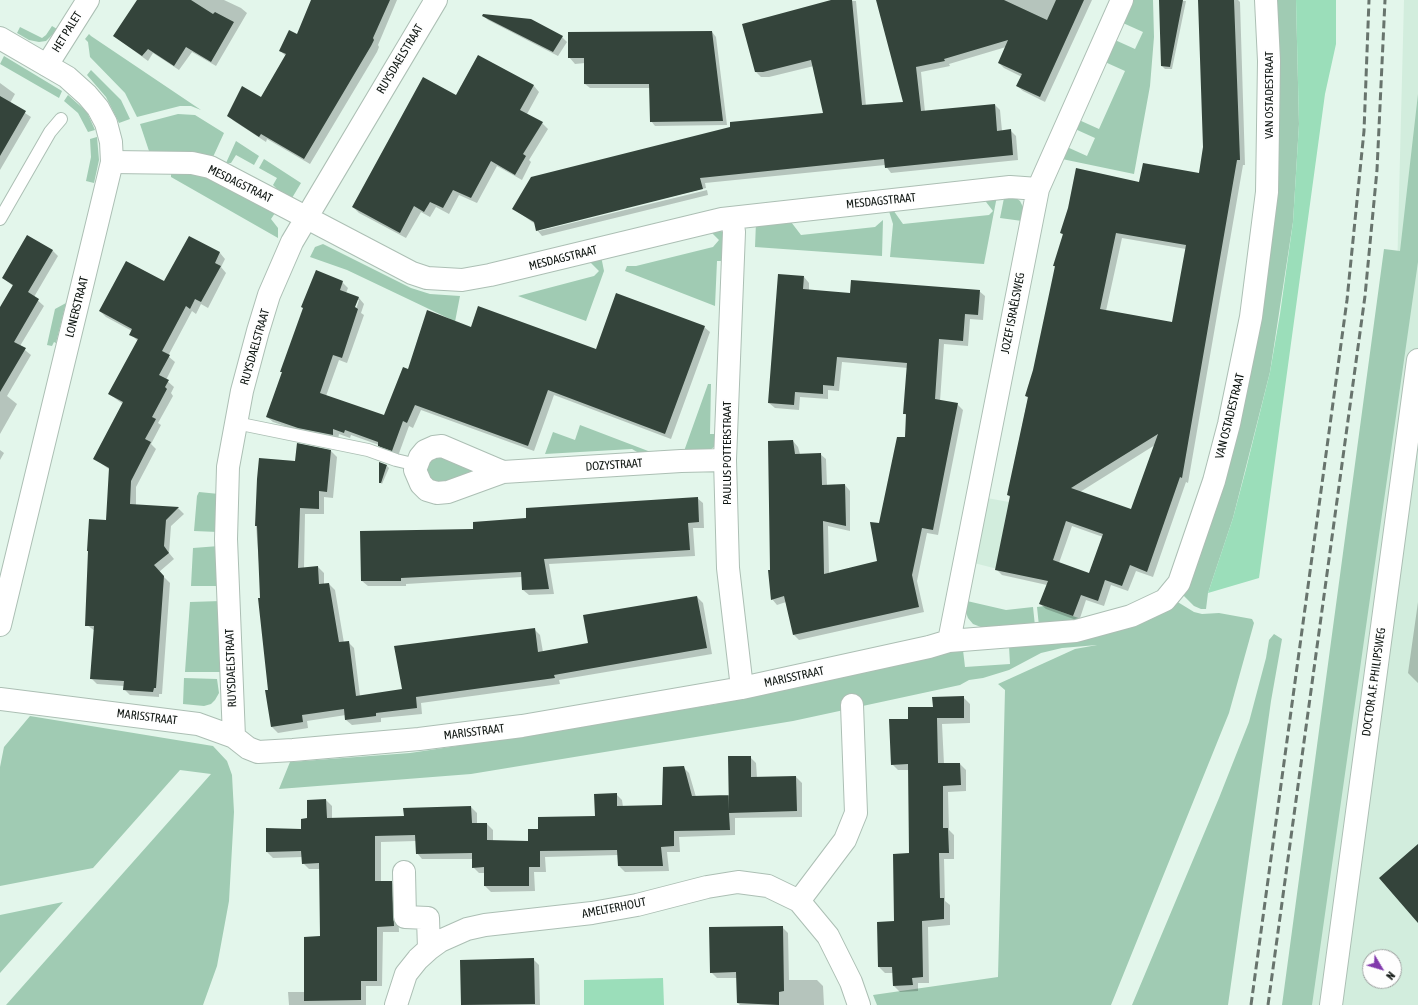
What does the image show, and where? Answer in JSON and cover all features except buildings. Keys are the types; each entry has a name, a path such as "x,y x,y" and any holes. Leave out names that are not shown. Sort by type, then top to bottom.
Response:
{"street":[{"name":"HET PALET","path":"47,65 88,0"},
{"name":"RUYSDAELSTRAAT","path":"234,737 226,539 228,467 242,391 269,295 289,248 436,0"},
{"name":"JOZEF ISRAËLSWEG","path":"949,641 1038,189 1122,0"},
{"name":"VAN OSTADESTRAAT","path":"949,641 1076,631 1089,628 1131,616 1150,608 1165,600 1179,583 1216,474 1229,424 1251,317 1267,192 1269,61 1266,0"},
{"name":"LONERSTRAAT","path":"0,38 67,77 98,108 106,123 111,142 112,162 0,625"},
{"name":"MESDAGSTRAAT","path":"112,162 192,163 210,167 412,272 427,278 462,280 490,276 732,218 1010,187 1038,189"},
{"name":"PAULUS POTTERSTRAAT","path":"732,218 734,232 724,460 728,568 742,688"},
{"name":"DOCTOR A.F. PHILIPSWEG","path":"1331,1005 1418,360"},
{"name":"DOZYSTRAAT","path":"503,472 442,446 434,447 425,451 416,465 415,470 421,484 427,490 437,493 448,492 503,472 681,461 724,460"},
{"name":"MARISSTRAAT","path":"0,699 198,724 234,737 248,748 258,752 419,739 522,726 742,688 929,647 949,641"},
{"path":"799,901 845,840 856,813 852,705"},
{"path":"404,872 404,917 428,918 429,948"},
{"name":"AMELTERHOUT","path":"396,1005 406,974 429,948 452,935 473,928 592,913 637,905 707,887 738,882 768,886 799,901 828,936 851,982 859,1005"}],"lane":[{"path":"0,219 50,132 61,119"},
{"path":"236,423 368,450 416,465"}],"shaded area":[{"path":"1133,0 1153,0 1154,37 1150,86 1134,174 1062,159 1067,147 1087,156 1095,138 1075,129 1079,120 1099,129 1125,71 1105,62 1115,40 1135,49 1143,32 1123,23"},
{"path":"1275,0 1296,0 1299,124 1293,222 1270,372 1233,518 1208,593 1206,609 1201,609 1194,606 1182,594 1235,436"},
{"path":"1296,0 1336,0 1336,44 1325,94 1259,578 1208,593 1233,518 1246,469 1270,372 1280,314 1293,222 1299,124"},
{"path":"1404,0 1418,0 1418,1005 1295,1005 1397,274"},
{"path":"52,26 57,29 46,41 39,42 29,40 17,33 20,27 42,38"},
{"path":"89,34 201,110 191,106 180,106 137,117 125,93 90,57 88,42 85,39"},
{"path":"4,56 62,91 59,98 0,64"},
{"path":"91,70 121,100 130,119 119,123 106,97 87,75"},
{"path":"1418,94 1418,262 1312,1005 1282,1005 1384,249 1400,251"},
{"path":"68,95 87,112 95,130 88,132 78,113 64,101"},
{"path":"178,114 195,115 224,133 213,157 195,153 149,151 140,124"},
{"path":"97,137 99,160 94,183 86,181 91,157 90,139"},
{"path":"236,141 259,156 254,165 236,155 231,163 226,163"},
{"path":"264,159 301,183 292,198 275,190 276,188 273,185 277,178 259,168"},
{"path":"171,173 201,174 275,213 271,219 278,228 278,238 171,177"},
{"path":"997,196 984,264 890,257 893,224 888,208 891,207 903,224 989,215 993,211 983,198"},
{"path":"1004,198 1016,198 1020,201 1024,209 1022,221 1000,218"},
{"path":"788,218 801,235 875,227 883,220 882,256 755,247 756,222"},
{"path":"718,229 724,233 727,261 717,261 715,306 625,271 627,266 636,266 713,247 719,240 709,230"},
{"path":"323,244 411,288 430,294 460,296 454,327 424,371 450,319 347,270 310,257 315,247"},
{"path":"601,256 604,271 586,321 518,296 594,276 599,271 587,259"},
{"path":"66,303 56,343 54,342 52,346 47,345 55,309"},
{"path":"708,384 711,384 710,434 718,434 715,446 709,451 683,454"},
{"path":"580,425 656,454 644,456 632,449 545,454 553,432 575,440"},
{"path":"442,456 471,468 471,472 442,482 436,482 431,479 427,470 430,460"},
{"path":"199,492 219,494 218,532 194,531 197,496"},
{"path":"987,498 1009,502 1021,575 974,563"},
{"path":"219,546 221,586 191,586 193,548"},
{"path":"221,601 225,672 185,672 190,602"},
{"path":"967,601 1006,610 1033,607 1035,626 986,629 973,624 968,618 965,610"},
{"path":"1176,601 1194,612 1202,614 1219,613 1252,619 1254,623 1229,713 1111,1005 877,1005 873,995 998,977 1005,690 998,684 1075,649 1097,645 1062,648 1041,653 1009,670 983,678 969,680 960,685 793,721 471,774 279,789 290,762 410,753 717,704 831,679 937,652 963,650 965,667 1010,664 1009,646"},
{"path":"1045,606 1084,620 1039,626 1037,607"},
{"path":"1274,634 1282,639 1271,701 1228,1005 1132,1005 1219,798 1249,722 1266,658 1269,640"},
{"path":"184,678 217,679 219,693 211,704 204,706 183,704"},
{"path":"30,716 213,746 227,761 232,775 234,812 229,901 217,966 203,1005 6,1005 211,774 180,770 93,868 0,886 0,767 4,747"},
{"path":"63,902 0,973 0,915"},
{"path":"663,978 664,1005 584,1005 584,980"}],"railway":[{"path":"1251,1005 1347,300 1364,131 1369,0"},
{"path":"1268,1005 1365,296 1377,170 1385,0"}]}
